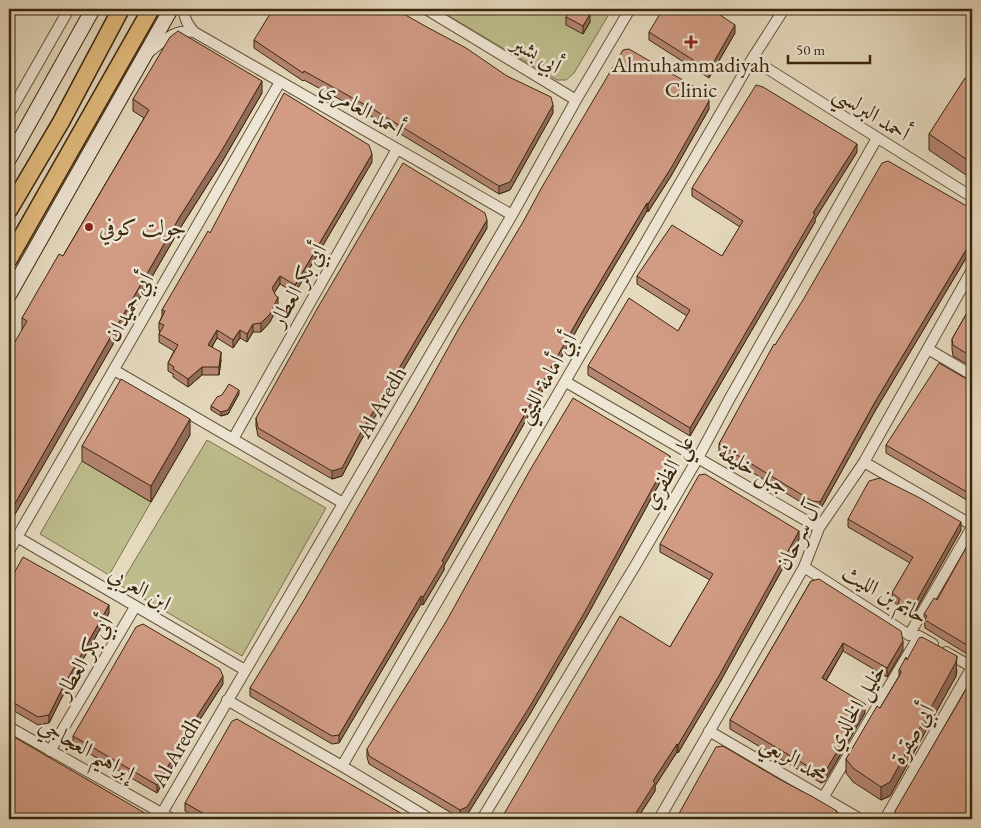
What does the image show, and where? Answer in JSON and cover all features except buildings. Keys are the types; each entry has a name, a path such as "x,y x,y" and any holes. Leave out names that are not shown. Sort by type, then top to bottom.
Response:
{"main road":[{"path":"9,159 93,9"},
{"path":"9,210 61,122 120,9"},
{"path":"9,258 150,9"},
{"path":"9,295 171,9"}],"street":[{"path":"9,114 69,9"},
{"path":"184,9 187,24 194,32"},
{"name":"أبي بشير","path":"426,9 576,100"},
{"name":"Al Aredh","path":"162,813 512,215 576,100 630,9"},
{"name":"أبي أمامة الليثي","path":"342,766 752,60 784,9"},
{"path":"144,55 175,32 184,30 194,32"},
{"name":"أحمد العامري","path":"194,32 512,215"},
{"name":"أحمد البرلسي","path":"752,60 972,197"},
{"name":"أبي حميدان","path":"9,551 280,82"},
{"name":"علي الظفري","path":"482,819 698,458 876,138"},
{"name":"أبي بكر العطار","path":"232,439 396,149"},
{"name":"آل سرحان","path":"659,819 804,567 819,528 864,462 972,270"},
{"path":"928,349 972,375"},
{"path":"114,370 343,503"},
{"name":"جبل خليفة","path":"566,382 819,528"},
{"path":"864,462 972,526"},
{"name":"خليل الخالدي","path":"823,798 972,526"},
{"name":"ابن العربي","path":"17,537 245,670"},
{"name":"حاتم بن الليث","path":"804,567 914,635 972,667"},
{"name":"أبي بكر العطار","path":"50,751 135,607"},
{"name":"أبي صقرة","path":"885,819 972,667"},
{"path":"227,700 430,819"},
{"name":"إبراهيم العجاجي","path":"9,727 172,819"},
{"name":"محمد الربعي","path":"709,731 860,819"}],"shaded area":[{"path":"437,9 612,9 574,73 566,80 557,80"},
{"path":"207,440 326,508 242,656 120,585"},
{"path":"82,461 151,502 109,575 40,534"}],"place":[{"name":"Almuhammadiyah Clinic","path":"691,42"},
{"name":"جولت كوفي","path":"89,227"}]}
